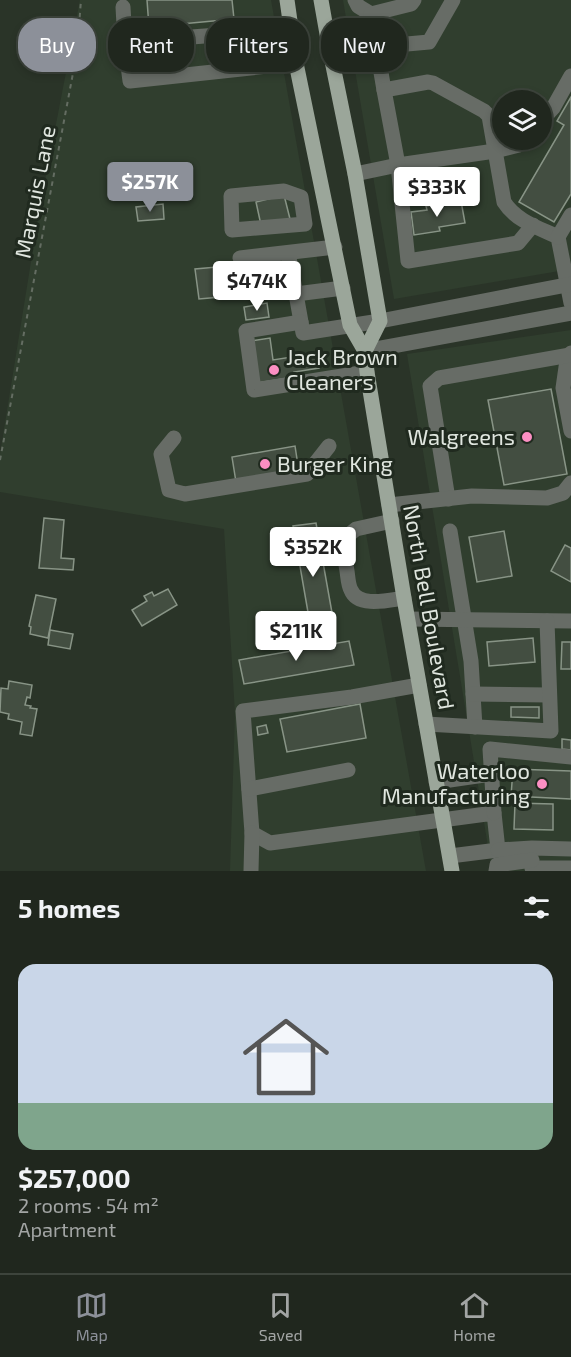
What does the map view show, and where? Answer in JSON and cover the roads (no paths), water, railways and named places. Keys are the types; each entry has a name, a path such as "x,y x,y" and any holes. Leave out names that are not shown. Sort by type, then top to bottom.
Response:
{"main road":[{"name":"North Bell Boulevard","path":"286,0 289,18"},
{"path":"321,0 324,18"},
{"name":"North Bell Boulevard","path":"298,72 350,325 365,351 404,598 451,864"},
{"path":"334,72 355,174 380,321 365,351"}],"street":[{"path":"355,0 358,6 371,14 411,4 414,0"},
{"path":"407,44 429,42 452,0"},
{"path":"123,7 124,18"},
{"path":"371,14 372,18"},
{"path":"129,72 130,81 206,72"},
{"path":"381,72 398,165 408,261 518,243 533,225"},
{"path":"552,109 571,76"},
{"path":"384,90 433,83 484,111 489,116 504,202 510,211 520,218 558,237"},
{"path":"355,174 398,165 500,150"},
{"path":"284,191 301,197 303,209 305,224 232,230 231,196 284,191"},
{"path":"303,209 326,205"},
{"path":"571,215 558,237 571,303"},
{"path":"240,258 335,247"},
{"path":"288,253 303,333 380,321 569,284"},
{"path":"297,294 343,288"},
{"path":"365,351 571,313"},
{"path":"301,322 246,331 254,390 367,372"},
{"path":"448,499 430,386 440,378 570,354 563,388 571,431"},
{"path":"174,438 161,454 169,490 185,494 307,474 329,446"},
{"path":"389,505 472,495 547,498 563,493 571,483"},
{"path":"392,521 356,529 345,538 343,548 350,590 355,597 375,602 404,598"},
{"path":"450,531 466,620 475,727"},
{"path":"409,619 571,621"},
{"path":"426,724 550,731 547,621"},
{"path":"251,871 252,833 243,711 352,697 419,685"},
{"path":"473,694 549,695"},
{"path":"498,850 490,749 571,757"},
{"path":"249,789 348,770"},
{"path":"436,782 491,774"},
{"path":"252,833 270,843 494,813"},
{"path":"496,871 497,865 532,862 571,849"},
{"path":"451,864 498,850 532,862 571,868"}],"place":[{"name":"Jack Brown Cleaners","path":"274,370"},
{"name":"Walgreens","path":"527,437"},
{"name":"Burger King","path":"265,464"},
{"name":"Waterloo Manufacturing","path":"542,784"}]}
